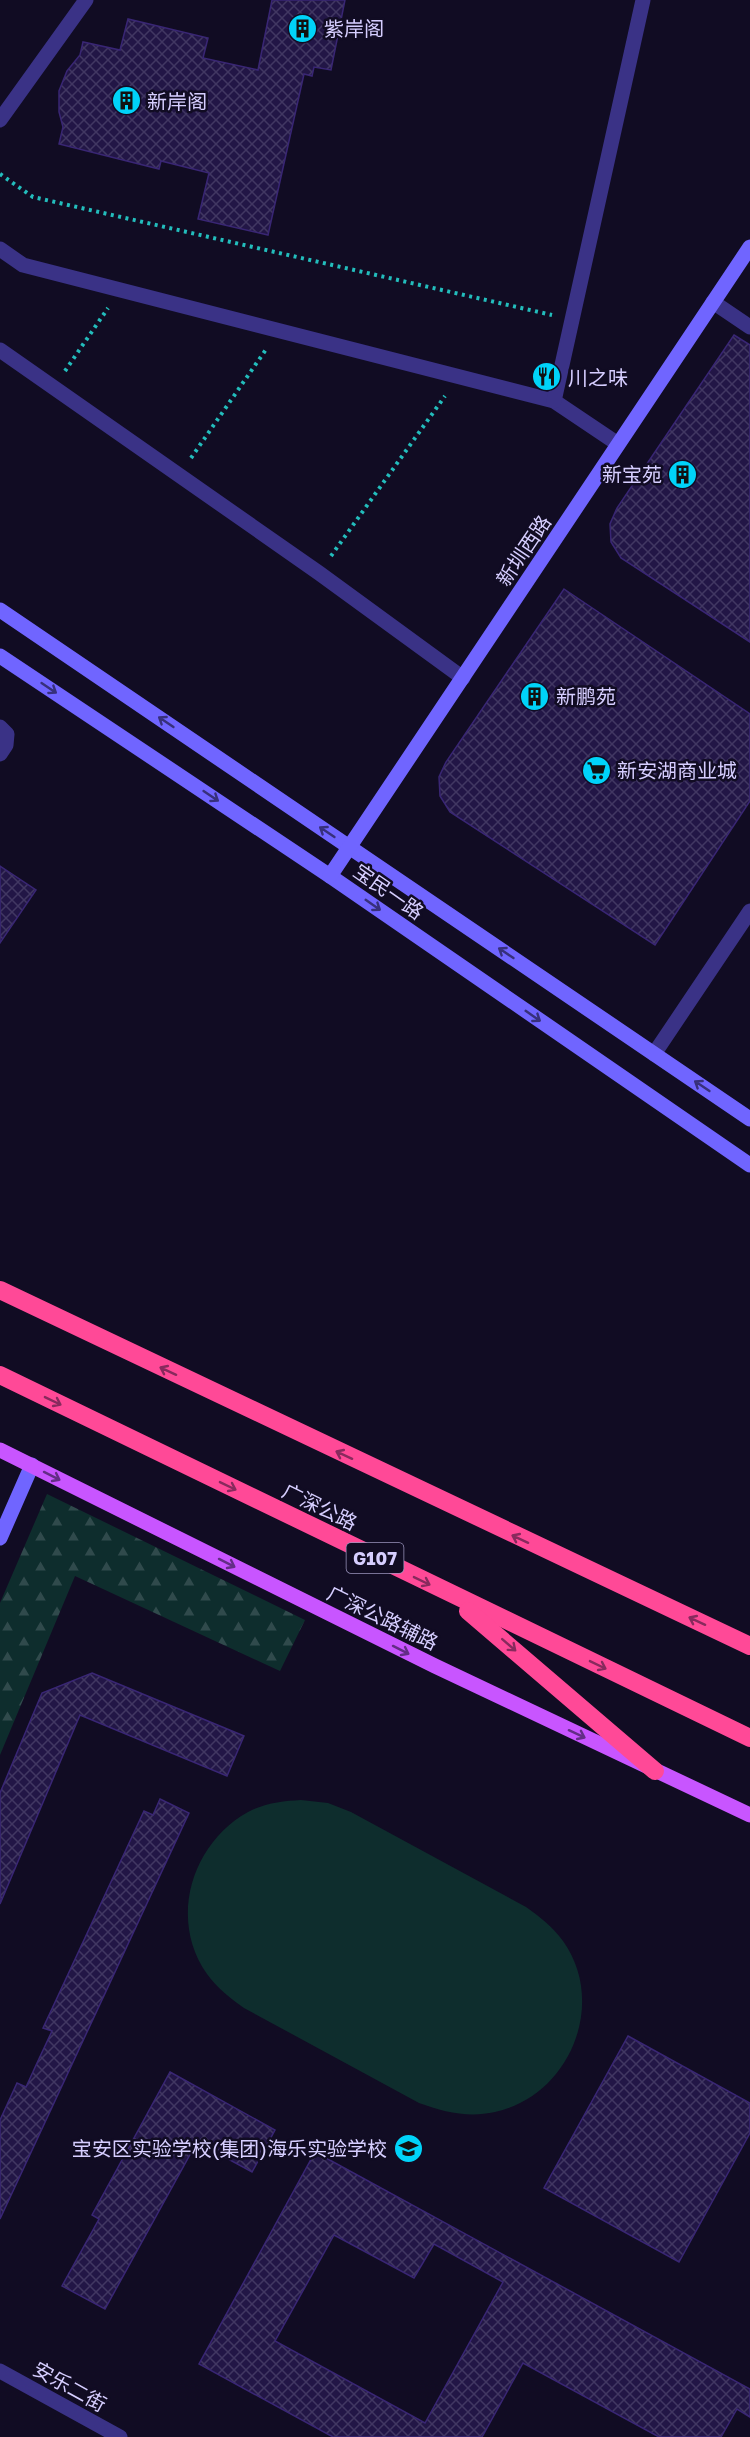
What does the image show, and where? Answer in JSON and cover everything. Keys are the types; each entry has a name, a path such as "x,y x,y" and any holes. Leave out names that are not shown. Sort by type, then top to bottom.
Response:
{"highway":[{"path":"0,1290 750,1646"},
{"name":"广深公路","path":"0,1375 750,1738"},
{"path":"449,1594 655,1771"}],"main road":[{"name":"新圳西路","path":"330,876 750,247"},
{"name":"宝民一路","path":"0,610 750,1119"},
{"name":"宝民一路","path":"0,656 330,876 750,1166"},
{"name":"广深公路辅路","path":"0,1450 435,1666 750,1815"},
{"path":"0,1538 32,1466"}],"street":[{"path":"0,120 86,0"},
{"path":"554,401 643,0"},
{"path":"0,249 23,265 554,401 618,444"},
{"path":"713,302 750,327"},
{"path":"0,350 319,573 463,678"},
{"path":"0,727 7,734 6,745 0,754"},
{"path":"654,1054 750,911"},
{"name":"安乐二街","path":"0,2371 120,2437"}],"path":[{"path":"0,174 33,197 573,319"},
{"path":"53,387 121,290"},
{"path":"180,475 279,331"},
{"path":"319,573 460,376"}],"green space":[{"path":"47,1494 305,1620 280,1671 75,1576 0,1755 0,1603"},
{"path":"301,1800 328,1803 351,1812 526,1907 546,1922 559,1936 576,1966 582,1992 581,2019 574,2044 561,2067 543,2087 521,2103 485,2114 456,2113 428,2106 244,2008 224,1993 211,1979 195,1953 189,1930 188,1907 192,1884 200,1862 212,1843 248,1812 274,1803"}],"building":[{"path":"272,0 345,0 331,70 314,67 312,76 304,74 268,235 198,219 209,173 161,161 159,169 59,144 63,127 59,112 59,91 67,71 80,55 83,42 120,50 128,19 208,38 203,58 258,70"},
{"name":"新宝苑","path":"734,335 750,345 750,642 621,558 611,542 610,524 617,508"},
{"name":"新安湖商业城","path":"564,589 750,714 750,801 655,945 450,812 440,796 439,777 446,762"},
{"path":"0,866 36,890 0,943"},
{"path":"92,1673 244,1736 227,1776 80,1715 0,1904 0,1793 42,1693"},
{"path":"160,1799 189,1813 0,2219 0,2120 17,2083 26,2087 52,2031 43,2028 144,1811 153,1815"},
{"path":"628,2036 750,2103 750,2133 679,2262 544,2188"},
{"path":"170,2072 275,2130 252,2172 197,2142 105,2309 62,2286 99,2219 92,2215"},
{"path":"315,2152 750,2389 750,2417 737,2409 721,2437 659,2437 523,2363 482,2437 333,2437 199,2364","holes":["334,2235 414,2278 434,2244 503,2282 425,2423 275,2341"]}],"place":[{"name":"紫岸阁","path":"303,28"},
{"name":"新岸阁","path":"126,101"},
{"name":"川之味","path":"547,377"},
{"name":"新宝苑","path":"683,474"},
{"name":"新鹏苑","path":"535,696"},
{"name":"新安湖商业城","path":"596,770"},
{"name":"宝安区实验学校(集团)海乐实验学校","path":"408,2148"}]}
